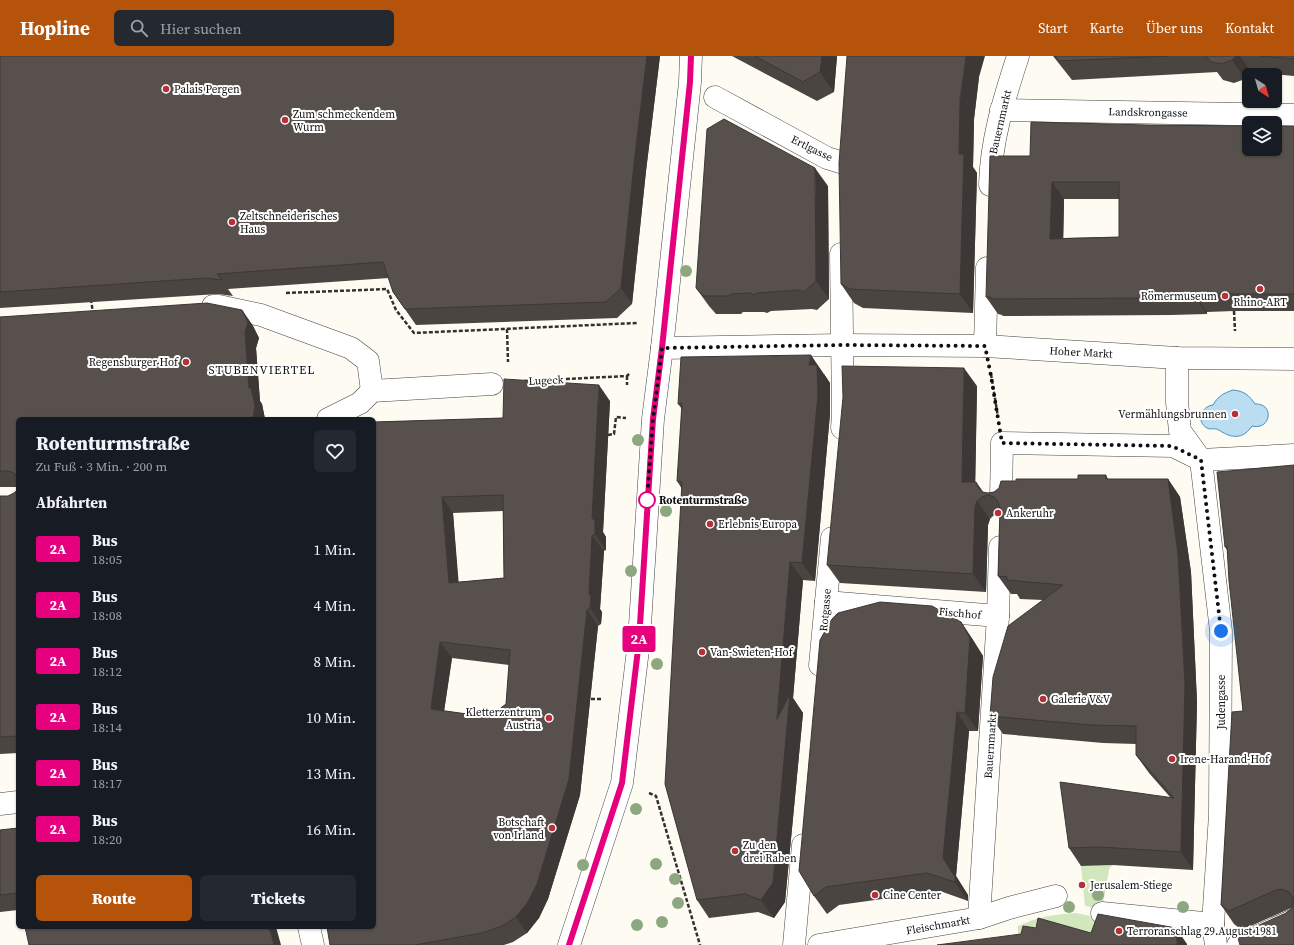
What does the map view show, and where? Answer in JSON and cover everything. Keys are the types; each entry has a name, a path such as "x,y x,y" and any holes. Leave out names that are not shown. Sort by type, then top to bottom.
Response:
{"street":[{"path":"569,945 622,783 639,641 653,419 665,322 690,82 691,56"},
{"name":"Bauernmarkt","path":"989,203 990,164 1001,110 1018,56"},
{"name":"Ertlgasse","path":"715,97 827,158 840,162"},
{"name":"Landskrongasse","path":"1001,110 1294,115"},
{"path":"840,185 842,139"},
{"path":"840,446 843,414 841,231"},
{"path":"985,346 988,251"},
{"path":"196,308 219,306 261,315 351,348 368,361 372,391"},
{"name":"Hoher Markt","path":"662,348 842,345 985,346 1177,358 1294,359"},
{"path":"1177,358 1177,402 1180,431 1201,460"},
{"path":"332,417 360,403 372,391 501,383"},
{"path":"1001,499 1002,443 1172,446 1201,460 1294,455"},
{"name":"Judengasse","path":"1201,460 1221,631 1220,814 1214,935"},
{"name":"Rotgasse","path":"818,687 834,516"},
{"name":"Bauernmarkt","path":"979,918 998,616 1000,526"},
{"name":"Fischhof","path":"826,602 998,616"},
{"path":"0,804 16,802"},
{"path":"794,945 805,828"},
{"name":"Fleischmarkt","path":"819,945 979,918 1056,896"},
{"path":"1102,913 1214,935"},
{"path":"1238,945 1294,920"},
{"path":"309,929 313,945"}],"path":[{"path":"285,293 387,289 396,310 414,333 665,322"},
{"path":"91,297 93,314"},
{"path":"501,383 507,329"},
{"path":"985,346 1002,443"},
{"name":"Lugeck","path":"501,383 627,376 662,348"},
{"path":"608,435 614,434 616,417 629,418"},
{"path":"622,783 656,796 700,945"}],"green space":[{"path":"1113,865 1109,869 1102,909 1085,906 1081,866"},
{"path":"1076,913 1100,918 1108,931 1018,945 1018,926 1046,916"}],"water":[{"name":"Vermählungsbrunnen","path":"1233,390 1246,394 1255,404 1266,408 1268,412 1267,421 1263,425 1252,426 1246,433 1238,436 1231,436 1217,429 1208,429 1201,422 1201,414 1206,408 1213,405 1222,395"}],"building":[{"path":"0,56 647,56 621,288 606,302 405,309 393,292 383,262 217,274 222,280 207,278 0,292"},
{"path":"755,56 822,56 820,72 803,82"},
{"path":"847,56 966,56 960,99 959,154 964,154 960,294 850,289 841,284 839,163"},
{"path":"1055,56 1169,56 1059,61"},
{"path":"1206,56 1236,56 1232,60 1222,64 1211,62"},
{"path":"1260,56 1294,56 1294,59"},
{"path":"724,119 815,168 816,281 804,292 799,290 758,293 754,295 751,293 731,294 728,296 703,296 696,288 707,129"},
{"path":"1031,122 1242,126 1242,156 1282,156 1282,126 1294,126 1294,294 1222,294 1195,295 1195,297 1159,298 991,299 991,297 986,297 990,156 1030,156","holes":["1052,182 1119,182 1119,237 1050,239"]},
{"path":"207,303 242,310 248,322 245,332 249,388 251,388 255,405 253,417 16,417 16,475 12,472 0,471 0,317"},
{"path":"811,355 809,365 817,365 818,395 802,563 790,562 777,719 790,694 773,883 761,900 745,894 697,900 665,784 682,482 677,481 682,403 678,404 681,357"},
{"path":"842,366 964,368 962,482 976,482 982,492 994,492 999,488 1001,481 1016,481 1016,479 1078,479 1078,475 1106,475 1106,479 1168,479 1178,554 1185,684 1181,852 1100,847 1069,848 1060,782 1174,798 1136,755 1136,726 1090,725 990,716 993,677 1008,626 1063,585 1007,580 1007,577 998,576 1000,508 994,497 988,495 982,497 977,501 975,507 973,574 827,565 843,397"},
{"path":"504,379 599,385 592,518 595,521 595,534 592,536 589,594 591,596 590,608 587,610 569,779 537,884 528,902 516,917 502,926 482,933 415,945 330,945 327,929 376,929 376,422 503,418","holes":["503,495 504,578 449,583 442,497","440,642 510,650 506,704 489,717 431,709"]},
{"path":"1294,465 1294,902 1293,897 1289,892 1282,889 1276,890 1229,911 1221,905 1232,712 1243,711 1229,581 1227,546 1225,547 1217,472"},
{"path":"16,491 16,736 0,737 0,496 8,496"},
{"path":"880,602 932,606 961,622 970,638 965,713 957,712 943,858 955,877 955,882 927,873 826,887 814,896 799,871 820,640 832,619 838,613"},
{"path":"16,828 16,893 0,895 0,830"},
{"path":"1294,902 1294,945 1240,945 1237,935 1286,913 1291,909"},
{"path":"1098,914 1176,928 1177,945 937,945 1021,934 1023,926 1036,928 1038,918 1091,933"},
{"path":"25,929 270,929 274,945 29,945"}],"bus line":[{"name":"2A","path":"569,945 622,783 639,641 653,419 690,82 691,56"}],"place":[{"name":"Palais Pergen","path":"166,89"},
{"name":"Zum schmeckendem Wurm","path":"285,120"},
{"name":"Zeltschneiderisches Haus","path":"232,222"},
{"name":"Rhino-ART","path":"1260,289"},
{"name":"Römermuseum","path":"1225,296"},
{"name":"Regensburger Hof","path":"186,362"},
{"name":"Vermählungsbrunnen","path":"1235,414"},
{"name":"Rotenturmstraße","path":"647,500"},
{"name":"Ankeruhr","path":"998,513"},
{"name":"Erlebnis Europa","path":"710,524"},
{"name":"Van-Swieten-Hof","path":"702,652"},
{"name":"Galerie V&V","path":"1043,699"},
{"name":"Kletterzentrum Austria","path":"549,718"},
{"name":"Irene-Harand-Hof","path":"1172,759"},
{"name":"Botschaft von Irland","path":"552,828"},
{"name":"Zu den drei Raben","path":"735,851"},
{"name":"Jerusalem-Stiege","path":"1082,885"},
{"name":"Cine Center","path":"875,895"},
{"name":"Terroranschlag 29.August 1981","path":"1119,931"}],"district":[{"name":"STUBENVIERTEL","path":"262,370"}],"route":[{"path":"647,500 653,419 662,348 842,345 985,346 1002,443 1172,446 1201,460 1221,631"}]}
